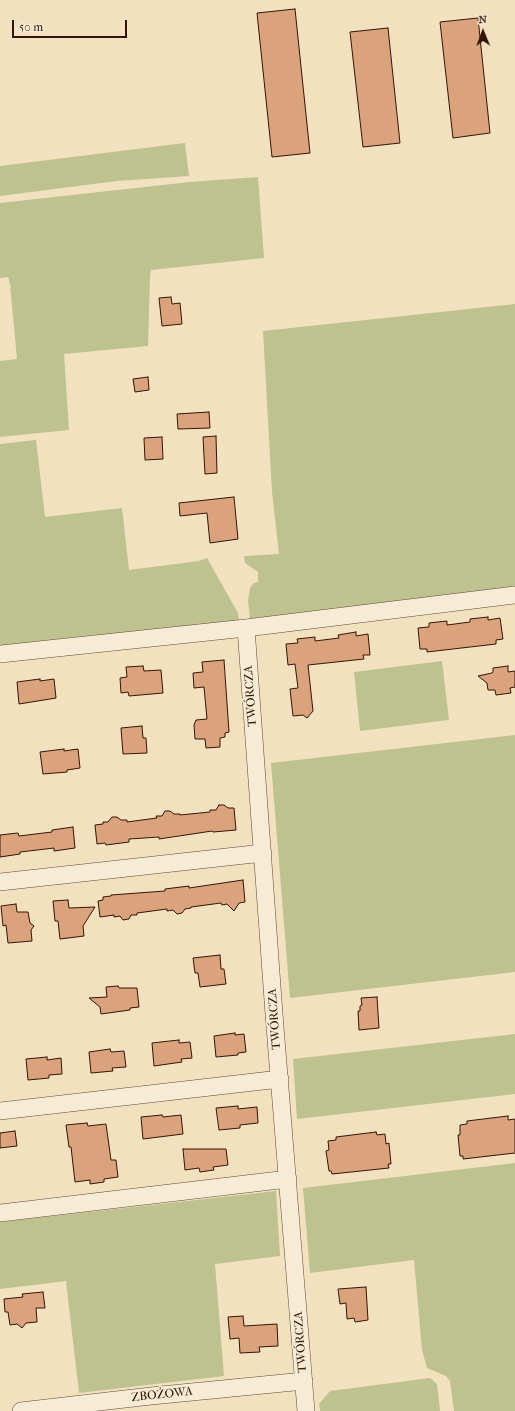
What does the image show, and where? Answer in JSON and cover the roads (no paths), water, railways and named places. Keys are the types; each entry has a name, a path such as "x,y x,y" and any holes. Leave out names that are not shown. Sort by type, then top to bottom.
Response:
{"street":[{"path":"0,654 246,628 515,595"},
{"name":"TWÓRCZA","path":"246,628 306,1411"},
{"path":"0,882 263,853"},
{"path":"0,1111 280,1079"},
{"path":"0,1212 288,1179"},
{"name":"ZBOŻOWA","path":"21,1411 151,1396 304,1381"}]}
